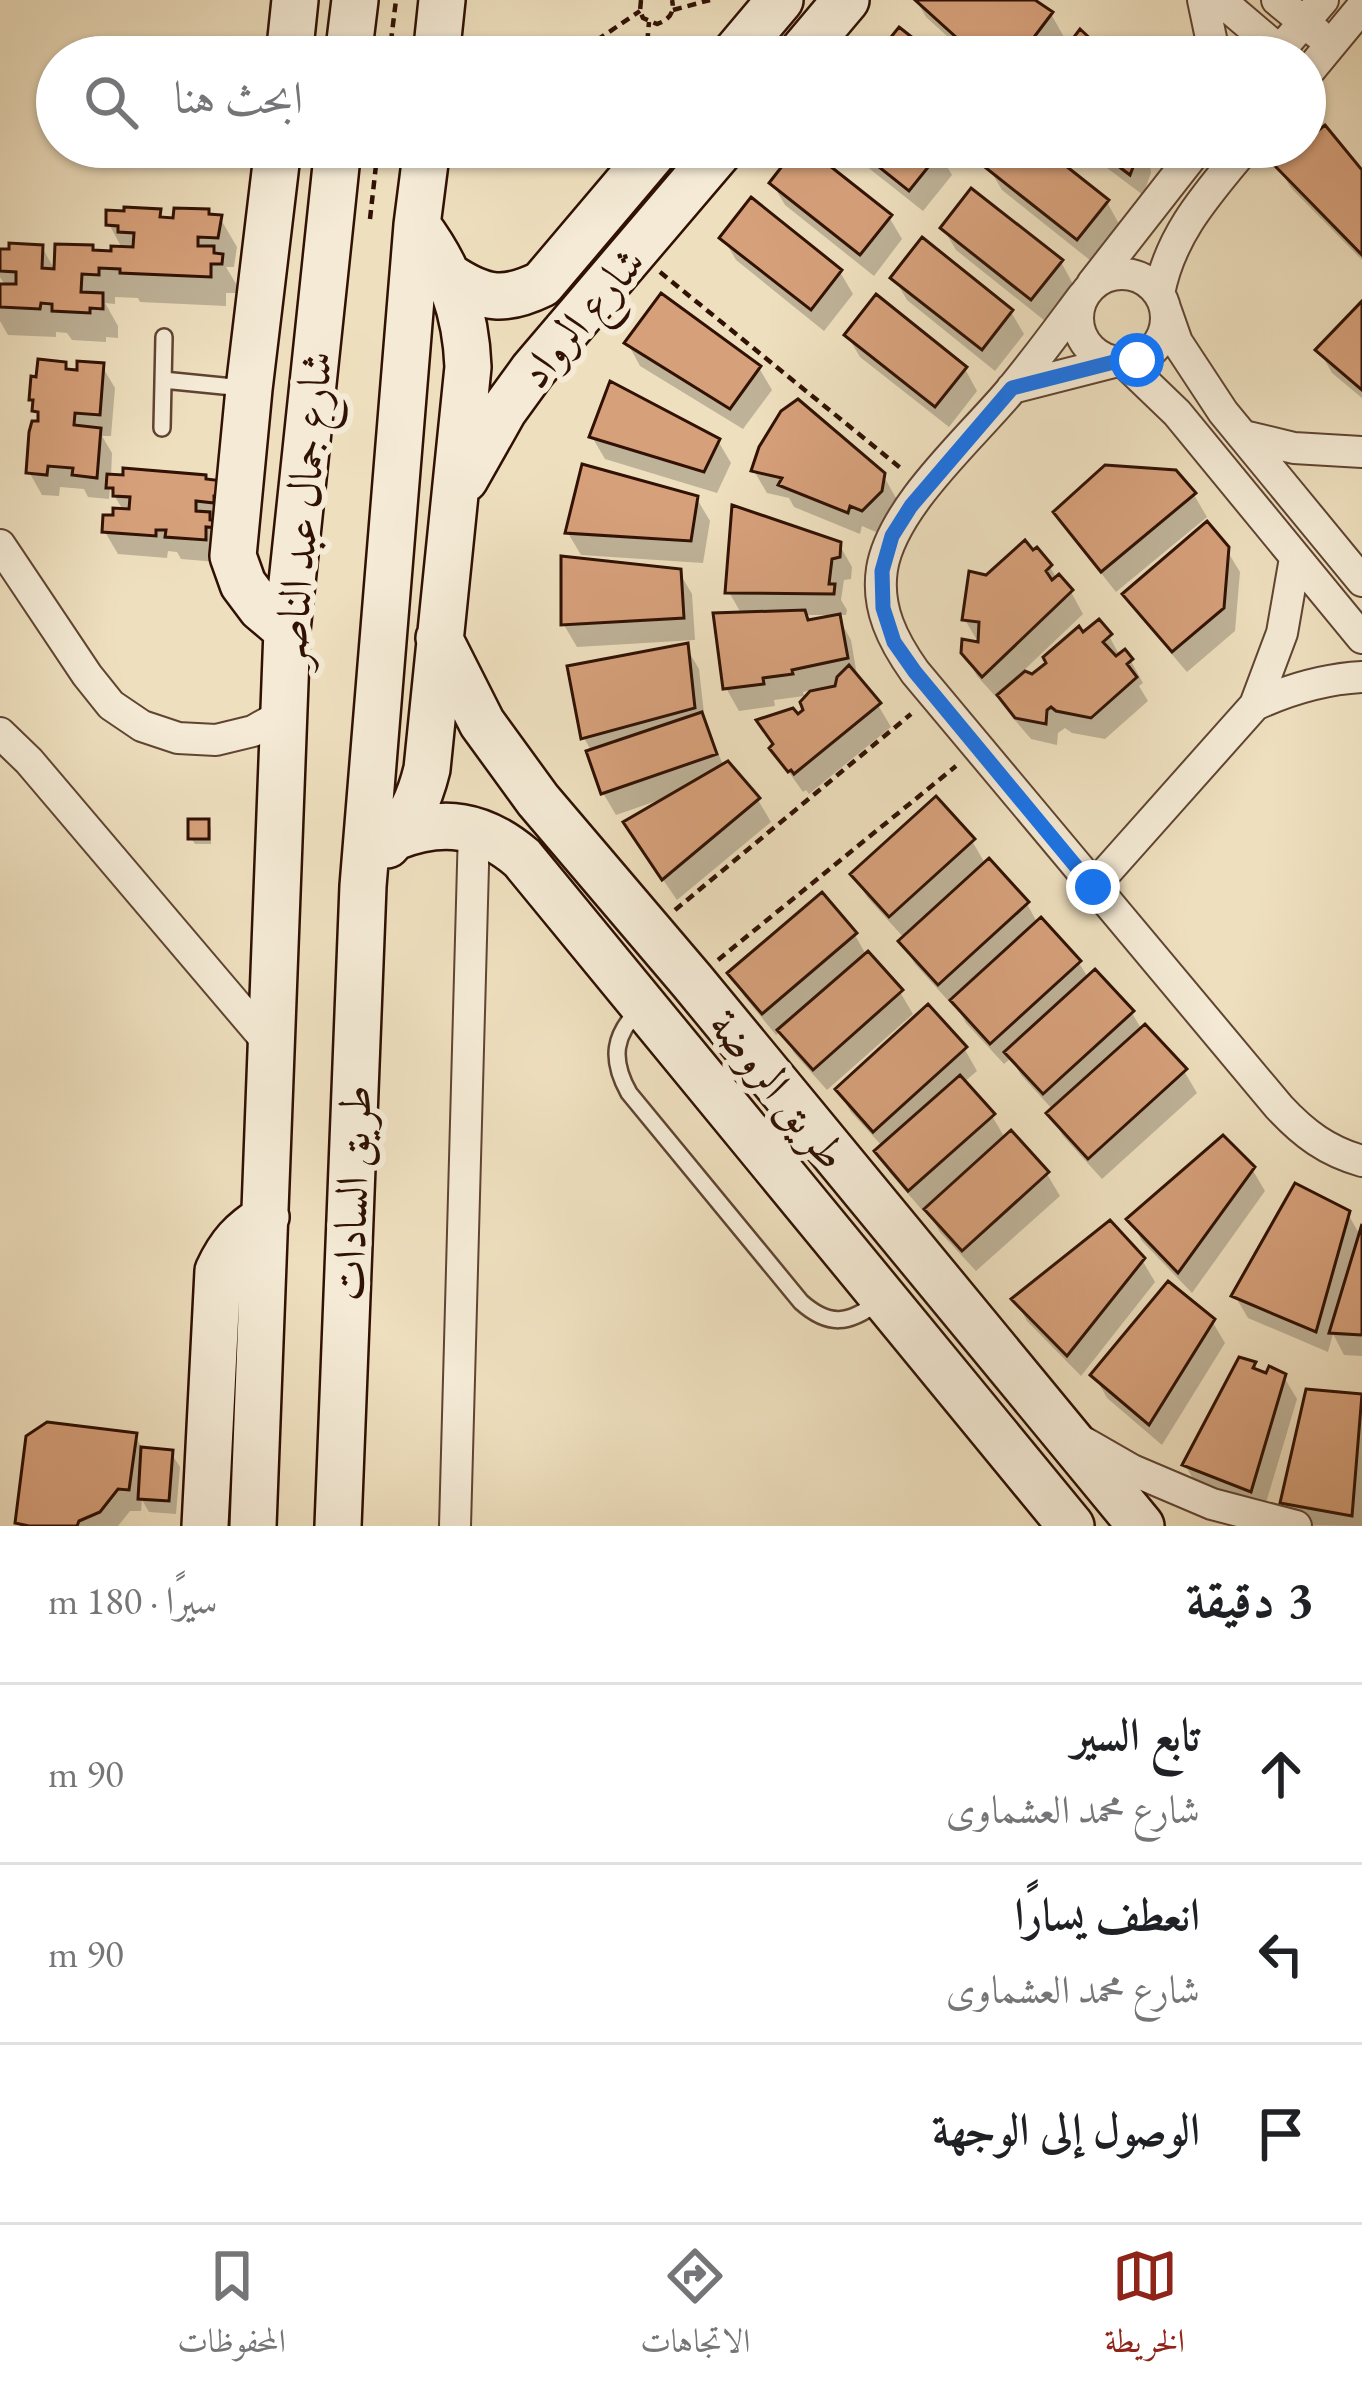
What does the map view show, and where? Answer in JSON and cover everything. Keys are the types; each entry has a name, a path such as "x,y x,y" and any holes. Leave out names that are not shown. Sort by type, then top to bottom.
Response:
{"street":[{"path":"292,36 296,0"},
{"path":"351,36 355,0"},
{"path":"438,36 442,0"},
{"path":"750,36 780,0"},
{"path":"816,36 846,0"},
{"path":"1203,0 1211,36"},
{"path":"1220,0 1261,36"},
{"path":"1277,0 1351,24"},
{"path":"1326,41 1351,24"},
{"path":"275,168 233,556 243,584 287,630"},
{"name":"شارع جمال عبد الناصر","path":"278,872 287,630 336,168"},
{"name":"شارع جمال عبد الناصر","path":"380,849 424,168"},
{"name":"شارع الرواد","path":"450,277 471,291 495,297 520,295 542,284 641,168"},
{"name":"شارع الرواد","path":"455,497 523,383 705,168"},
{"path":"1183,168 892,536 882,571 883,608 894,642 934,695 1304,1134 1335,1153 1362,1161"},
{"path":"1012,388 1148,354 1158,345 1166,321 1163,271 1174,243 1228,168"},
{"path":"380,849 416,805 427,769 468,367 461,306 436,250 417,225"},
{"path":"560,266 559,278 574,296 598,294"},
{"path":"1362,581 1199,378 1177,342 1162,301 1148,283 1135,275 1120,274 1105,277 1088,290 1077,323 1089,349 1119,362 1177,413 1362,638"},
{"path":"1244,436 1294,448 1362,452"},
{"path":"0,544 87,675 111,704 142,726 178,738 216,740 253,731 286,713"},
{"path":"1093,887 1255,705 1282,633 1295,558"},
{"name":"طريق الروضة","path":"440,638 482,723 538,800 1141,1526"},
{"path":"1255,705 1324,680 1362,677"},
{"path":"0,734 29,760 272,1047"},
{"path":"380,849 417,828 446,825 488,835 500,827 513,805 538,800"},
{"path":"455,1526 488,835"},
{"name":"طريق الروضة","path":"488,835 522,859 1071,1526"},
{"name":"طريق السادات","path":"338,1526 380,849"},
{"name":"طريق السادات","path":"254,1526 278,872"},
{"path":"726,1104 765,1072"},
{"path":"784,1176 824,1144"},
{"path":"205,1526 218,1271 245,1230 266,1217"},
{"path":"1061,1430 1132,1470 1212,1504 1296,1526"}],"lane":[{"path":"162,428 164,337"},
{"path":"163,380 249,388"},
{"path":"644,1004 629,1018 616,1056 629,1093 657,1128 813,1312 844,1320 859,1317 884,1298"}],"path":[{"path":"392,36 396,0"},
{"path":"641,0 640,11 649,22 648,36"},
{"path":"672,0 673,10"},
{"path":"649,22 664,22 673,10 710,0"},
{"path":"603,36 640,11"},
{"path":"635,251 926,489"},
{"path":"649,932 934,695"},
{"path":"692,981 979,748"}],"building":[{"path":"915,0 1035,0 1053,12 1035,36 955,36"},
{"path":"1326,126 1362,170 1362,255 1277,168 1326,168"},
{"path":"781,168 833,168 892,215 860,255 769,183"},
{"path":"880,168 927,168 909,191"},
{"path":"986,168 1069,168 1109,200 1077,240"},
{"path":"971,188 1063,260 1031,300 940,228"},
{"path":"751,197 842,270 811,310 719,238"},
{"path":"124,207 161,209 160,217 173,218 174,208 209,209 209,214 222,215 218,238 198,237 198,246 214,246 214,253 223,254 222,264 211,264 211,277 99,268 99,275 82,274 81,292 103,293 103,309 90,308 90,313 52,311 52,304 41,303 40,309 0,307 0,284 16,284 16,272 0,271 0,249 9,249 9,243 43,245 42,268 54,269 55,244 93,245 93,250 111,251 111,246 133,247 134,233 106,225 106,210 124,211"},
{"path":"922,237 1013,310 982,350 890,278"},
{"path":"661,293 761,366 730,409 624,343"},
{"path":"876,294 967,367 935,407 844,335"},
{"path":"1362,301 1362,390 1315,350"},
{"path":"38,359 66,362 66,369 77,370 77,361 104,363 100,415 75,413 74,425 101,428 97,478 72,475 73,468 48,466 47,475 26,473 29,432 32,421 38,421 33,400 29,400"},
{"path":"610,381 720,439 704,472 589,437"},
{"path":"798,399 885,473 882,491 862,511 850,506 848,513 778,485 782,478 751,471 781,411"},
{"path":"582,464 698,496 691,541 565,533"},
{"path":"1105,465 1176,470 1196,493 1101,572 1053,512"},
{"path":"123,468 206,475 206,479 223,481 221,496 214,496 214,503 196,501 196,511 210,512 210,520 219,521 218,528 206,527 206,540 165,537 166,530 156,530 156,536 102,532 103,515 113,515 113,508 129,509 130,497 113,496 113,488 106,488 107,474 123,475"},
{"path":"732,505 841,542 840,557 832,559 829,584 835,584 834,594 725,593"},
{"path":"1207,521 1229,547 1224,608 1172,652 1122,594"},
{"path":"1025,540 1052,565 1046,571 1052,580 1059,574 1073,590 982,677 961,653 962,639 978,642 979,622 962,620 969,571 986,575"},
{"path":"561,556 681,569 684,618 561,625"},
{"path":"805,610 808,620 840,614 848,658 763,678 764,684 723,689 713,613"},
{"path":"1099,619 1112,634 1103,642 1116,656 1125,649 1133,659 1127,664 1137,677 1091,718 1051,707 1046,724 1015,718 997,695 1025,671 1032,674 1046,663 1043,657 1079,626 1083,632"},
{"path":"688,643 695,708 581,739 567,666"},
{"path":"849,665 881,703 794,774 788,772 769,748 773,744 756,720 793,708 798,714 803,710 800,702 810,691 835,686"},
{"path":"702,712 717,754 601,794 586,751"},
{"path":"728,761 760,798 662,880 623,822"},
{"path":"936,796 975,839 889,917 850,874"},
{"path":"188,819 209,819 209,839 188,839"},
{"path":"989,858 1029,902 938,985 898,941"},
{"path":"822,892 857,933 762,1014 727,973"},
{"path":"1041,917 1081,961 990,1044 950,1000"},
{"path":"868,951 903,990 813,1070 777,1030"},
{"path":"1095,969 1134,1011 1043,1094 1004,1052"},
{"path":"928,1004 967,1047 873,1132 835,1089"},
{"path":"1145,1024 1187,1069 1088,1159 1046,1113"},
{"path":"960,1075 995,1114 908,1191 874,1151"},
{"path":"1011,1130 1049,1172 962,1251 924,1209"},
{"path":"1223,1135 1255,1167 1178,1273 1126,1219"},
{"path":"1295,1183 1350,1211 1316,1332 1231,1296"},
{"path":"1110,1220 1145,1258 1067,1356 1011,1299"},
{"path":"1362,1224 1362,1335 1329,1333"},
{"path":"1168,1281 1215,1319 1149,1425 1090,1375"},
{"path":"1239,1357 1256,1362 1253,1368 1266,1373 1269,1366 1286,1374 1251,1492 1182,1465"},
{"path":"1306,1389 1362,1394 1352,1516 1280,1503"},
{"path":"47,1422 137,1433 129,1490 118,1489 100,1512 77,1526 15,1523 26,1436"},
{"path":"141,1447 173,1450 169,1501 138,1499"}],"route":[{"path":"1093,887 894,642 883,608 882,571 892,536 911,506 1012,388 1137,360"}]}
